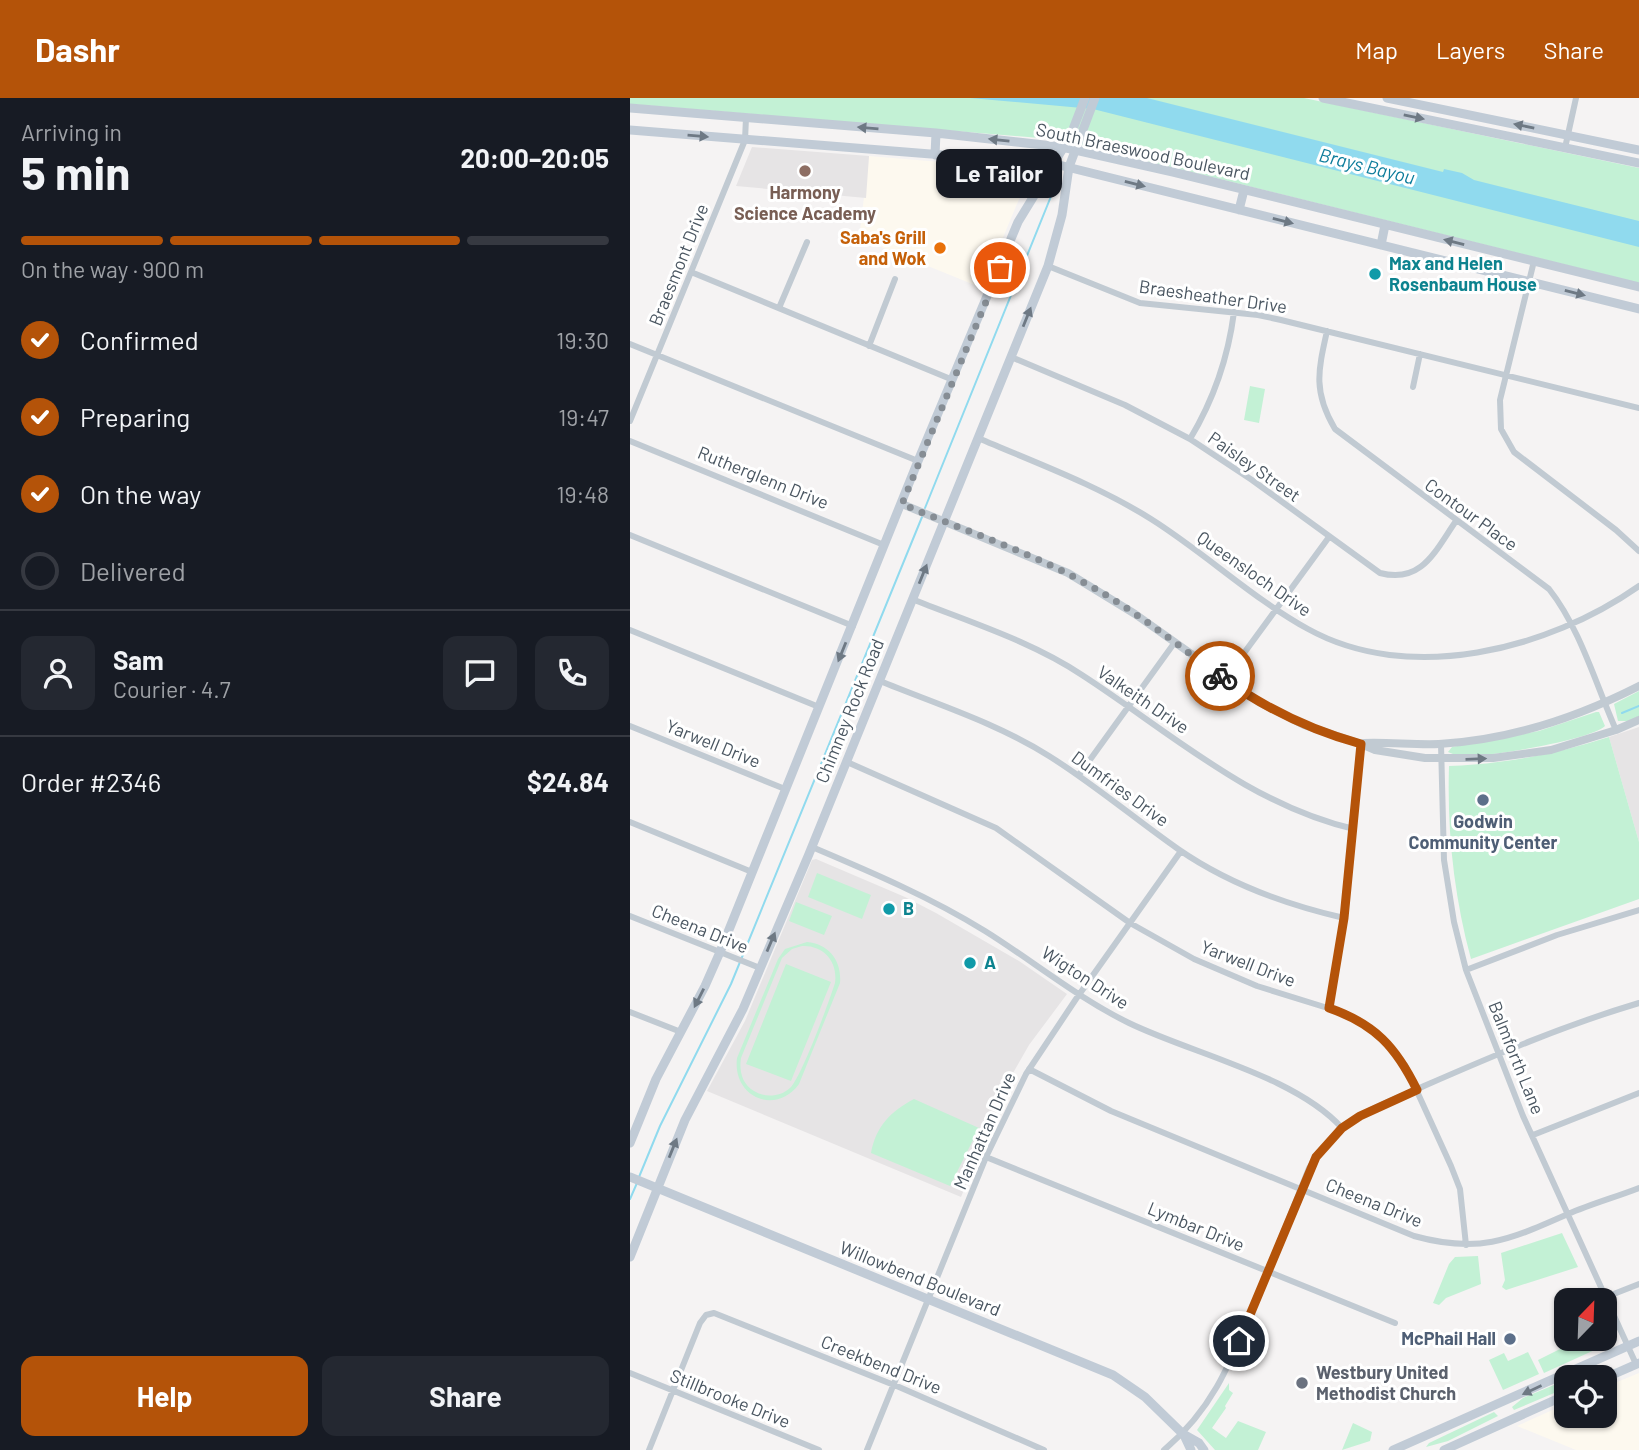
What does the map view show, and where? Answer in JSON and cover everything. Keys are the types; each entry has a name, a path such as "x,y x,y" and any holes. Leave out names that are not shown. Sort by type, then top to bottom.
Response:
{"main road":[{"name":"Chimney Rock Road","path":"630,1257 652,1186 743,1009 812,847 1048,266 1062,215 1069,167 1076,150 1074,138 1085,98"},
{"name":"Chimney Rock Road","path":"630,1143 656,1079 720,952 1018,222 1055,164 1062,147 1074,138 1095,98"},
{"path":"1323,98 1639,163"},
{"path":"1385,98 1639,150"},
{"name":"South Braeswood Boulevard","path":"630,108 936,133 1062,147 1639,287"},
{"name":"South Braeswood Boulevard","path":"630,130 1055,164 1639,309"},
{"path":"935,155 936,133"},
{"path":"1238,210 1244,190"},
{"path":"1381,245 1385,225"},
{"name":"Willowbend Boulevard","path":"630,1177 1113,1376 1152,1402 1183,1434 1199,1443 1204,1450"},
{"path":"1393,1450 1418,1445 1639,1341"},
{"path":"1617,1373 1638,1363"},
{"path":"1444,1450 1554,1400"},
{"path":"1499,1405 1507,1422"},
{"name":"Willowbend Boulevard","path":"1183,1434 1191,1450"}],"street":[{"path":"1382,110 1385,98"},
{"path":"1565,148 1576,98"},
{"name":"Braesmont Drive","path":"630,421 745,140 746,118"},
{"path":"779,308 807,242"},
{"path":"1534,261 1499,411 1504,438 1514,452 1616,530 1639,551"},
{"name":"Braesheather Drive","path":"1048,266 1140,303 1258,315 1639,408"},
{"path":"691,272 953,380"},
{"path":"869,346 895,279"},
{"path":"1189,439 1204,415 1221,377 1234,312"},
{"name":"Contour Place","path":"1327,331 1318,371 1318,385 1321,401 1335,429 1549,589 1571,623 1616,730"},
{"path":"630,344 919,461"},
{"path":"1413,387 1420,354"},
{"name":"Paisley Street","path":"1011,357 1125,405 1189,439 1252,480 1380,573 1399,576 1418,571 1456,521"},
{"name":"Queensloch Drive","path":"978,438 1127,505 1176,535 1275,609 1327,639 1389,656 1455,657 1512,645 1571,623 1639,586"},
{"name":"Rutherglenn Drive","path":"630,441 884,545"},
{"path":"902,504 1077,578 1110,597 1259,702 1304,725 1374,750 1442,758 1493,758 1536,753 1616,730 1639,720"},
{"path":"630,535 853,626"},
{"path":"1225,679 1329,537"},
{"name":"Valkeith Drive","path":"912,599 1048,655 1082,675 1238,782 1309,816 1354,829"},
{"path":"630,630 819,707"},
{"path":"1079,775 1175,642"},
{"name":"Dumfries Drive","path":"880,681 1012,736 1049,755 1181,851 1233,880 1316,912 1344,918"},
{"path":"1361,744 1441,744 1513,734 1571,717 1639,686"},
{"name":"Yarwell Drive","path":"630,726 786,789"},
{"path":"1329,1008 1344,918 1361,744"},
{"name":"Balmforth Lane","path":"1441,744 1444,860 1454,922 1466,970 1523,1116 1602,1288"},
{"name":"Yarwell Drive","path":"847,761 996,828 1130,923 1218,971 1329,1008 1354,1018 1377,1033 1405,1065 1460,1189 1466,1245"},
{"path":"630,822 752,872"},
{"name":"Wigton Drive","path":"812,847 894,883 952,913 1127,1022 1299,1094 1321,1107 1342,1128"},
{"name":"Manhattan Drive","path":"867,1450 986,1157 1029,1069 1181,851"},
{"path":"1466,970 1557,935 1639,910"},
{"name":"Cheena Drive","path":"630,916 760,968"},
{"path":"1164,1450 1183,1434 1204,1409 1223,1377 1316,1157 1342,1128 1368,1111 1498,1053 1639,1003"},
{"path":"630,1012 681,1032"},
{"name":"Cheena Drive","path":"1029,1069 1111,1111 1414,1236 1438,1243 1466,1245 1498,1242 1639,1188"},
{"path":"1533,1135 1639,1093"},
{"name":"Lymbar Drive","path":"986,1157 1395,1323"},
{"path":"1617,1293 1639,1284"},
{"name":"Creekbend Drive","path":"673,1391 700,1323 706,1315 718,1314 894,1385 1044,1450"},
{"name":"Balmforth Lane","path":"1617,1322 1638,1363"},
{"name":"Stillbrooke Drive","path":"630,1373 819,1450"},
{"path":"649,1450 673,1391"}],"shaded area":[{"name":"Harmony Science Academy","path":"752,147 869,156 866,198 736,186"},
{"path":"869,156 1023,169 1027,173 1027,180 982,288 859,238"},
{"path":"1639,727 1639,842 1609,737"},
{"path":"816,859 936,913 1019,961 1067,994 1029,1045 1009,1080 961,1197 707,1091 745,1021 812,860"},
{"path":"1639,1373 1639,1450 1576,1450 1517,1426 1554,1409 1554,1428 1617,1428 1617,1382"}],"green space":[{"path":"630,98 1304,98 1639,168 1639,283 1087,146 1040,138 630,104"},
{"path":"1250,386 1265,389 1259,423 1244,420"},
{"path":"1639,691 1639,716 1629,721 1618,721 1614,704"},
{"path":"1599,712 1605,726 1579,737 1488,755 1458,756 1448,752 1452,747 1539,731"},
{"path":"1609,737 1639,842 1639,899 1471,959 1453,864 1449,766 1530,757"},
{"path":"817,873 871,895 862,919 808,897"},
{"path":"796,902 832,916 824,935 789,921"},
{"path":"807,942 822,946 836,961 840,983 799,1084 790,1094 768,1100 757,1098 741,1083 737,1072 737,1058 778,959 785,949","holes":["810,946 823,952 832,962 835,975 832,993 801,1070 790,1088 777,1095 758,1093 744,1081 740,1068 741,1058 782,958 792,949"]},
{"path":"786,964 831,982 791,1081 746,1064"},
{"path":"914,1099 979,1128 950,1186 871,1153 873,1143 886,1120"},
{"path":"1562,1233 1578,1267 1506,1290 1502,1287 1505,1280 1501,1253"},
{"path":"1478,1256 1481,1284 1446,1298 1439,1305 1433,1303 1449,1264 1455,1257"},
{"path":"1556,1351 1592,1351 1562,1365 1554,1365 1554,1368 1544,1373 1538,1360"},
{"path":"1528,1352 1539,1374 1503,1390 1489,1360 1504,1353 1508,1361"},
{"path":"1229,1383 1229,1390 1233,1393 1212,1428 1226,1438 1238,1421 1266,1432 1258,1450 1215,1450 1197,1430"},
{"path":"1554,1385 1554,1393 1514,1410 1512,1407 1523,1398"},
{"path":"1494,1412 1498,1416 1448,1441 1426,1447 1429,1443"},
{"path":"1353,1423 1372,1432 1370,1441 1342,1450"}],"water":[{"name":"Brays Bayou","path":"970,98 1147,98 1443,172 1444,169 1462,173 1474,180 1639,221 1639,247 1093,109"}],"waterway":[{"path":"925,508 1058,179"},
{"path":"639,1177 660,1126 731,984 922,517"},
{"path":"1622,713 1639,706"},
{"path":"630,1199 637,1183"}],"way so far":[{"path":"1000,268 902,504 1068,573 1136,614 1220,676"}],"place":[{"name":"Harmony Science Academy","path":"805,171"},
{"name":"Saba's Grill and Wok","path":"940,248"},
{"name":"Le Tailor","path":"1000,268"},
{"name":"Max and Helen Rosenbaum House","path":"1375,274"},
{"name":"Godwin Community Center","path":"1483,800"},
{"name":"B","path":"889,909"},
{"name":"A","path":"970,963"},
{"name":"McPhail Hall","path":"1510,1339"},
{"name":"Westbury United Methodist Church","path":"1302,1383"}],"route":[{"path":"1220,676 1282,715 1361,744 1344,918 1329,1008 1347,1014 1377,1033 1405,1065 1417,1090 1360,1116 1342,1128 1316,1157 1309,1168 1239,1341"}]}
